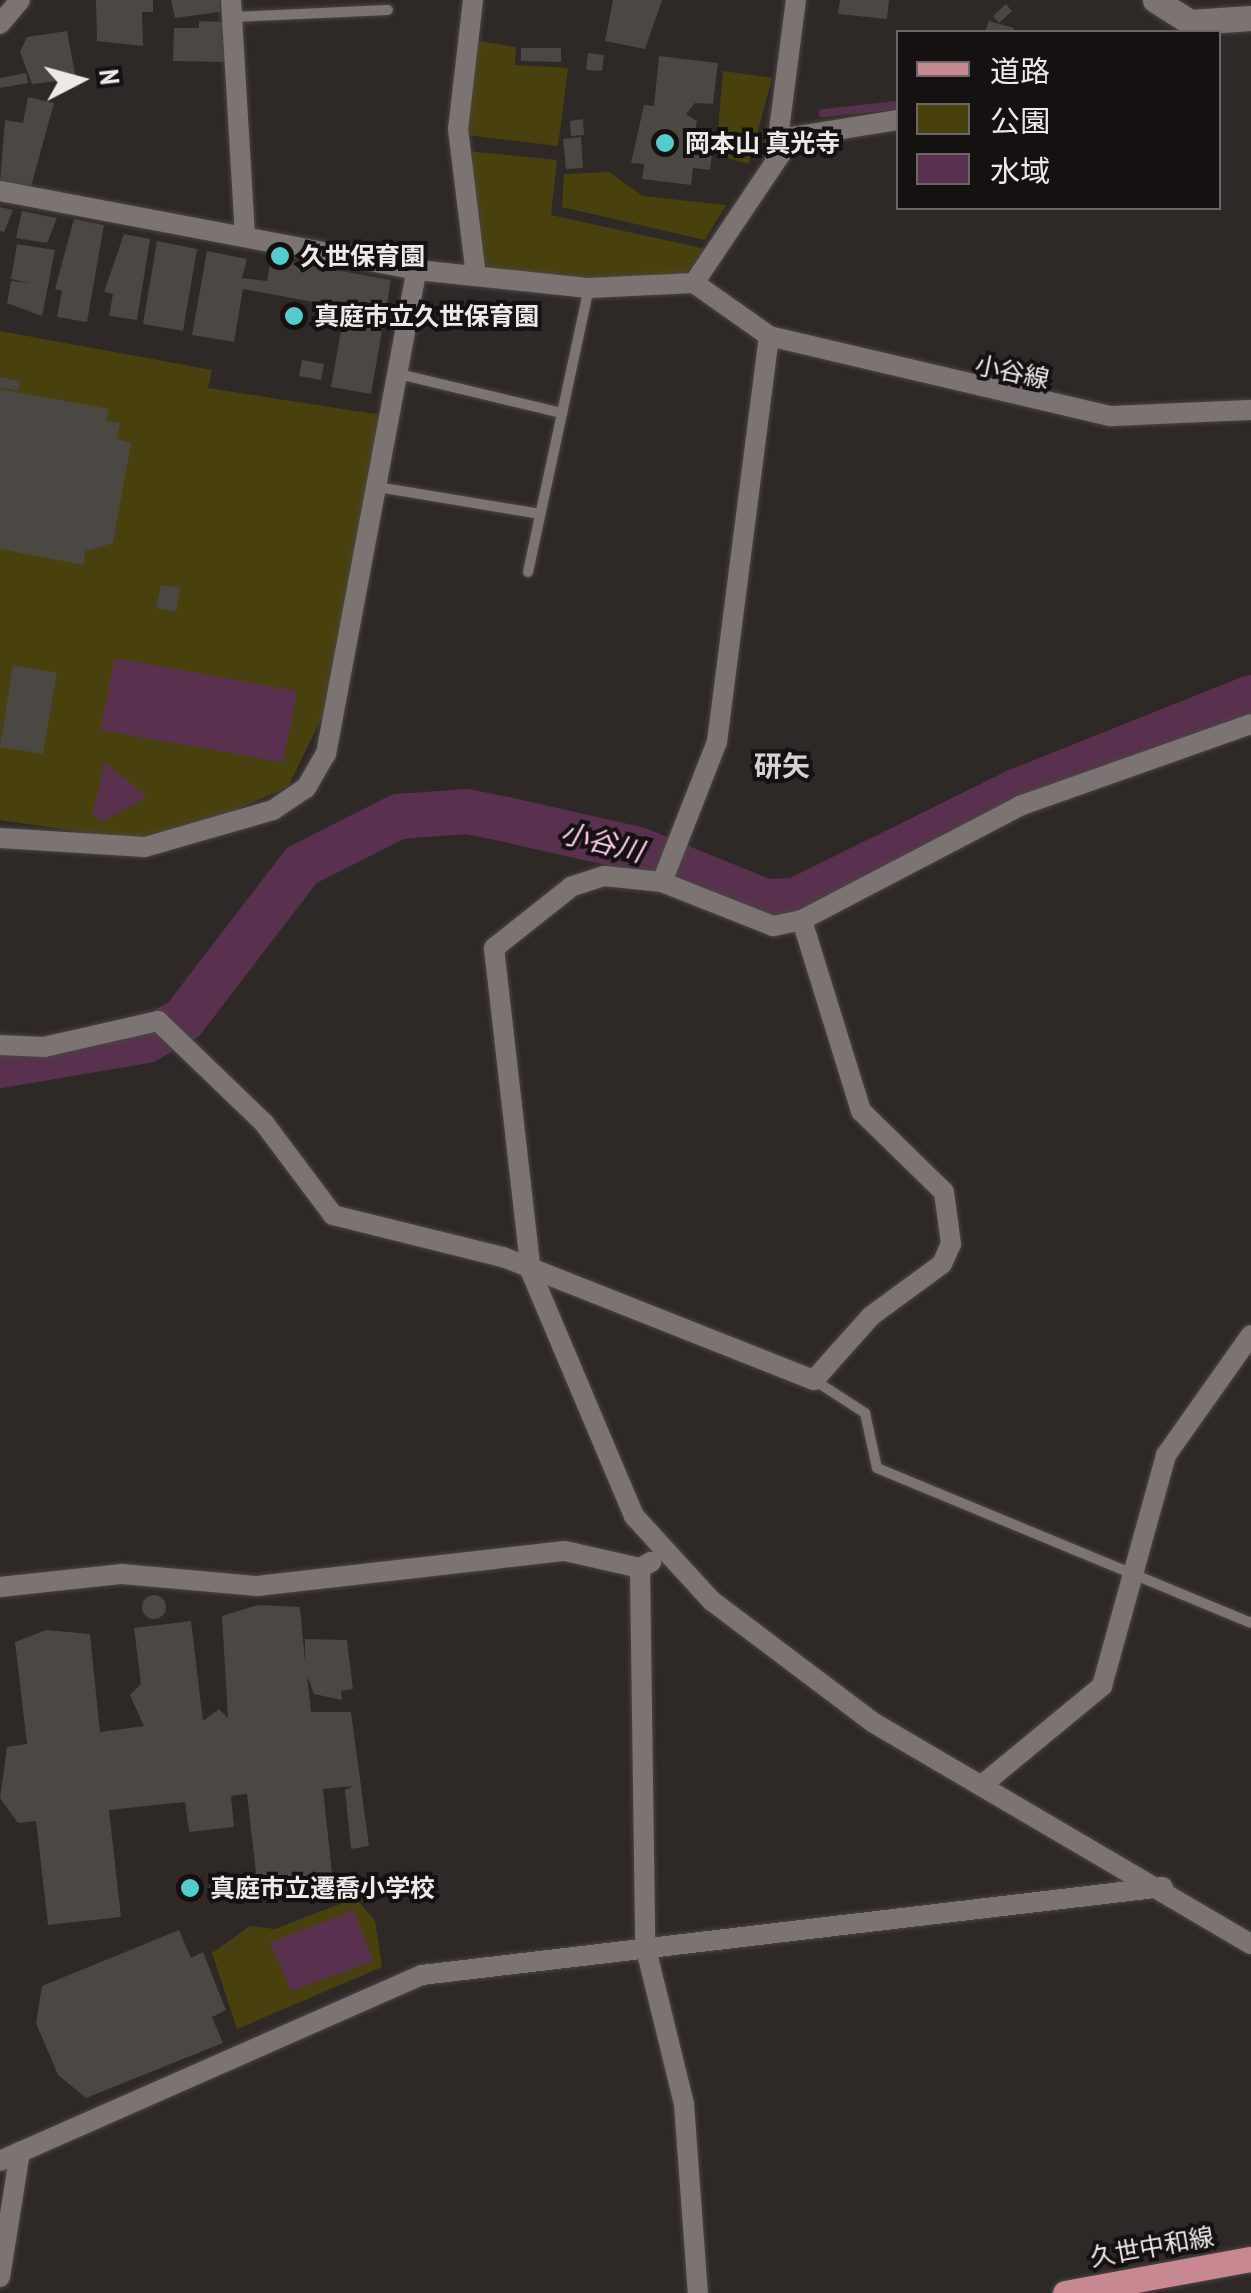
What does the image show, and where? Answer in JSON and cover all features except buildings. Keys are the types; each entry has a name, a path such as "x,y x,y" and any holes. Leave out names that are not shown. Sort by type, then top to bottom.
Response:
{"main road":[{"name":"久世中和線","path":"1064,2293 1251,2260"}],"street":[{"path":"0,24 20,0"},
{"path":"473,0 458,129 476,276"},
{"path":"775,161 796,0"},
{"path":"1155,0 1185,27 1251,18"},
{"path":"232,9 245,238"},
{"path":"694,282 792,137 896,120"},
{"path":"0,191 417,270 589,288 694,282 769,336 717,742 662,882"},
{"path":"0,838 145,847 273,810 306,788 326,754 417,270"},
{"name":"小谷線","path":"769,336 1111,416 1251,410"},
{"path":"1251,724 1020,806 802,920 773,926 662,882 604,876 571,887 494,948 531,1272 634,1516 666,1554 874,1723 1163,1886 1251,1944"},
{"path":"0,1045 44,1047 158,1021 186,1043 264,1123 333,1215 531,1272 814,1380 870,1316 942,1264 951,1244 944,1192 861,1111 802,920"},
{"path":"982,1785 1102,1686 1136,1582 1166,1455 1251,1335"},
{"path":"0,1587 122,1574 257,1586 565,1551 640,1568 666,1554"},
{"path":"640,1568 645,1945 684,2104 698,2293"},
{"path":"0,2162 422,1975 645,1945 1163,1886"},
{"path":"0,2277 20,2152"}],"lane":[{"path":"232,9 388,10"},
{"path":"528,572 589,288"},
{"path":"400,374 562,412"},
{"path":"376,487 540,514"},
{"path":"814,1380 865,1413 877,1468 1136,1582 1251,1622"}],"green space":[{"path":"474,40 516,47 515,65 568,68 558,146 465,135"},
{"path":"723,71 772,78 749,164 716,155"},
{"path":"467,151 557,160 551,215 706,249 684,275 577,281 486,266"},
{"path":"609,172 643,196 726,205 705,240 562,207 564,174"},
{"path":"0,331 212,370 208,388 382,415 327,707 288,787 207,822 132,839 0,820"},
{"path":"355,1898 375,1920 382,1967 237,2029 212,1953 250,1926 275,1929"}],"water":[{"path":"115,658 297,691 283,762 100,730"},
{"path":"105,762 147,797 103,821 92,815"},
{"path":"354,1910 373,1961 291,1991 270,1942"}],"waterway":[{"path":"823,113 896,105"},
{"name":"小谷川","path":"0,1065 146,1040 183,1019 301,865 398,816 466,811 506,819 638,849 765,901 795,900 1018,790 1251,697"}],"place":[{"name":"岡本山 真光寺","path":"665,143"},
{"name":"久世保育園","path":"280,256"},
{"name":"真庭市立久世保育園","path":"294,316"},
{"name":"真庭市立遷喬小学校","path":"190,1888"}],"district":[{"name":"研矢","path":"782,766"}]}
